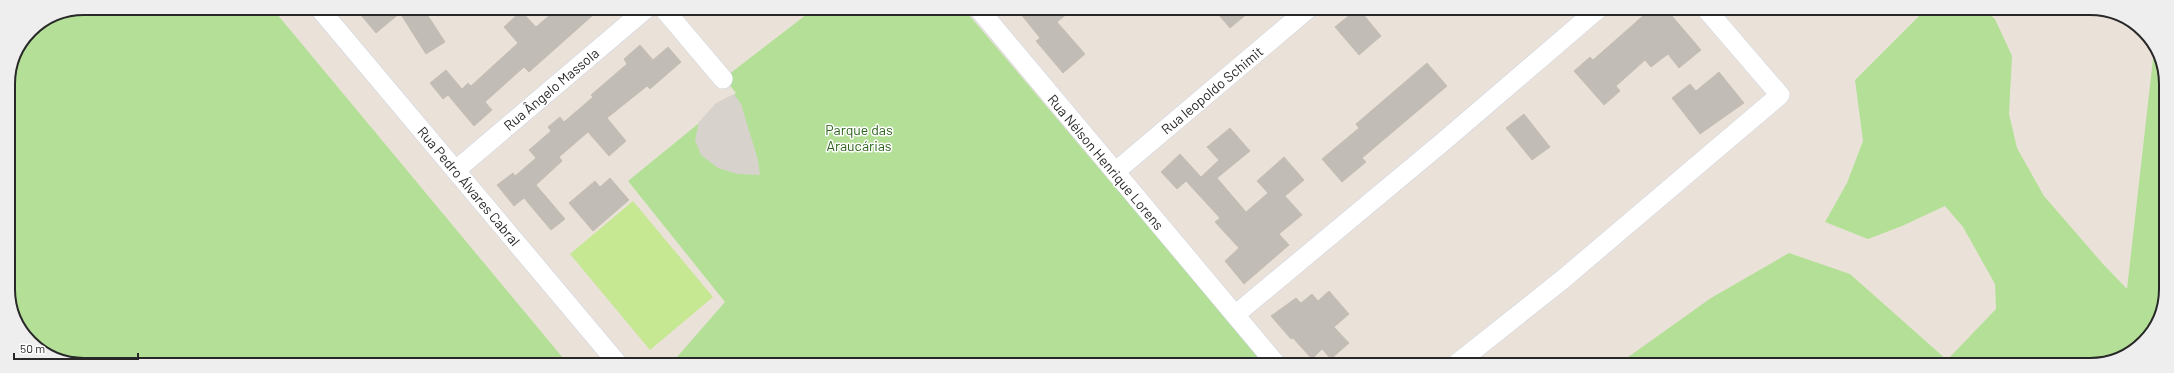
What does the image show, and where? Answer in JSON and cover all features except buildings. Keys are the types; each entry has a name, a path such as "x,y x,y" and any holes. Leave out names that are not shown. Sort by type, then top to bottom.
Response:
{"street":[{"name":"Rua Pedro Álvares Cabral","path":"325,15 614,358"},
{"name":"Rua Ângelo Massola","path":"456,170 638,15"},
{"path":"669,15 723,79"},
{"name":"Rua Nélson Henrique Lorens","path":"984,15 1271,358"},
{"name":"Rua leopoldo Schimit","path":"1115,172 1301,15"},
{"path":"1235,315 1444,140 1590,15"},
{"path":"1463,358 1562,280 1780,95 1712,15"}],"green space":[{"path":"278,15 563,358 84,358 66,356 53,351 38,341 29,331 20,316 16,303 15,289 15,84 16,70 20,57 27,45 35,35 45,27 57,20 70,16"},
{"name":"Parque das Araucárias","path":"806,15 969,15 1260,358 676,358 725,302 628,181 736,93 724,78"},
{"path":"1920,15 1991,15 1995,19 2012,56 2009,114 2017,148 2044,196 2103,264 2127,289 2153,57 2158,70 2159,84 2159,289 2152,320 2145,331 2136,341 2125,349 2104,357 1949,358 1996,309 1995,284 1963,227 1945,206 1902,226 1868,239 1825,222 1847,183 1863,141 1855,80"},
{"path":"633,201 713,297 650,350 570,254"},
{"path":"1789,253 1850,274 1945,358 1627,358 1711,298"}],"shaded area":[{"path":"734,94 741,104 758,160 760,175 737,174 718,168 701,155 695,140 699,122 716,103"}]}
